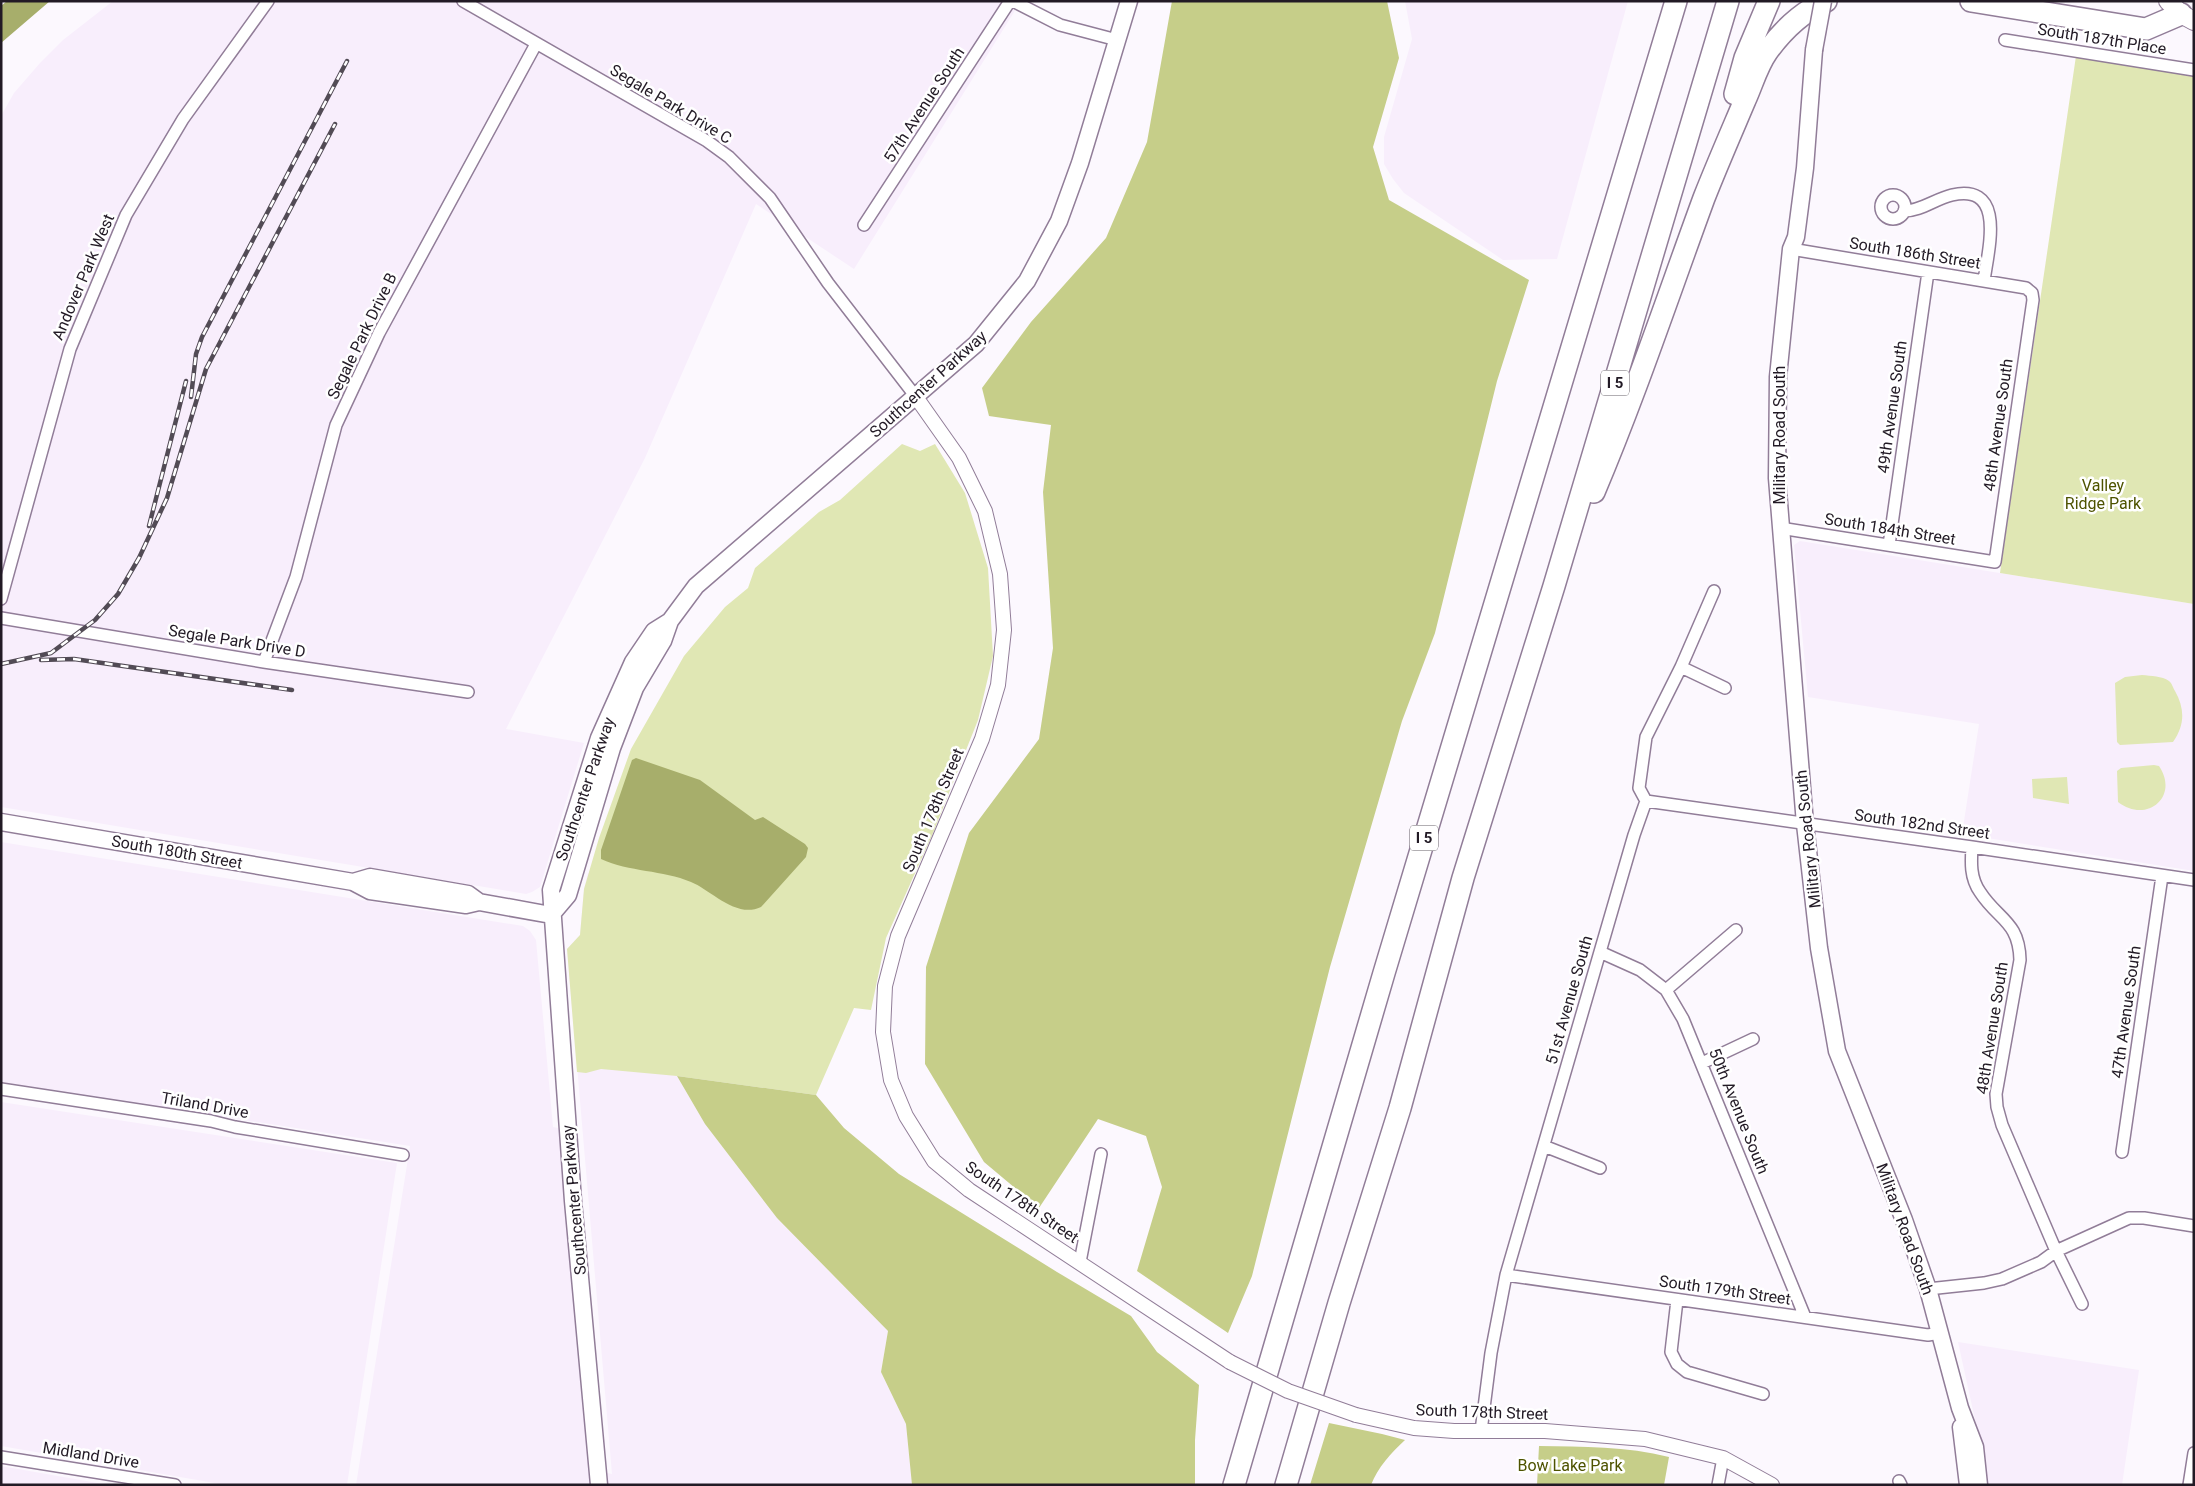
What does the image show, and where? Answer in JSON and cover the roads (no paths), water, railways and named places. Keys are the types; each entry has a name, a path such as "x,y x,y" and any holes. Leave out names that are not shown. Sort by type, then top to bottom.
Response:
{"highway":[{"path":"1618,193 1660,1"},
{"name":"I 5","path":"1234,1485 1314,1209 1676,1"},
{"name":"I 5","path":"1286,1485 1339,1303 1400,1108 1463,878 1554,586 1728,1"},
{"path":"1720,155 1745,58 1769,1"},
{"path":"1554,586 1622,425 1720,155 1766,54 1783,33 1800,17 1812,7 1825,1"},
{"path":"1971,1 2146,29 2181,12"}],"main road":[{"name":"Southcenter Parkway","path":"599,1485 573,1201 550,890 599,738 633,662 654,631 670,621 696,586 976,344 1026,281 1058,221 1071,188 1129,1"},
{"name":"Military Road South","path":"1825,1 1814,50 1805,144 1796,168 1792,197 1788,238 1791,249 1778,377 1777,478 1780,528 1805,824 1819,948 1837,1051 1904,1220 1928,1288 1960,1408 1974,1447 1979,1485"},
{"name":"South 180th Street","path":"1,822 353,882 370,877 468,894 479,902 551,916"},
{"name":"Military Road South","path":"1960,1408 1968,1485"}],"street":[{"name":"Andover Park West","path":"1,599 70,349 126,215 183,119 268,1"},
{"name":"Segale Park Drive C","path":"464,1 708,142 735,162 770,198 828,283 916,397"},
{"path":"1011,1 1060,25 1117,40"},
{"name":"57th Avenue South","path":"864,225 1011,1"},
{"name":"South 187th Place","path":"2005,40 2194,70"},
{"name":"Segale Park Drive B","path":"264,662 296,577 336,425 379,333 536,44"},
{"path":"1904,211 1913,211 1951,195 1976,195 1983,200 1990,217 1991,230 1984,281"},
{"name":"South 186th Street","path":"1791,249 2026,288 2032,293"},
{"name":"49th Avenue South","path":"1889,545 1928,272"},
{"name":"48th Avenue South","path":"1995,562 2032,293"},
{"name":"South 178th Street","path":"916,397 959,458 985,511 1000,574 1004,630 998,685 982,739 898,936 885,986 883,1032 891,1080 906,1116 934,1161 969,1190 1230,1362 1288,1391 1356,1415 1414,1428 1545,1432 1629,1437 1666,1443 1723,1458 1772,1485"},
{"name":"South 184th Street","path":"1780,528 1995,562"},
{"path":"1646,801 1639,788 1646,737 1681,667 1714,591"},
{"name":"Segale Park Drive D","path":"1,618 264,662 468,692"},
{"path":"1681,667 1725,688"},
{"name":"South 182nd Street","path":"1646,801 2194,880"},
{"name":"51st Avenue South","path":"1481,1431 1491,1353 1506,1276 1634,835 1646,801"},
{"name":"48th Avenue South","path":"1972,847 1970,865 1979,892 2012,927 2020,946 2020,960 1996,1094 1997,1107 2002,1125 2056,1251 2082,1304"},
{"name":"47th Avenue South","path":"2122,1152 2162,876"},
{"path":"1666,990 1736,930"},
{"name":"50th Avenue South","path":"1600,952 1640,970 1666,990 1683,1019 1805,1317"},
{"path":"1702,1063 1753,1039"},
{"name":"Triland Drive","path":"1,1089 211,1121 234,1127 404,1155"},
{"path":"1544,1146 1600,1168"},
{"path":"1080,1262 1101,1154"},
{"path":"1928,1288 1984,1284 2002,1279 2041,1262 2056,1251 2130,1218 2144,1218 2194,1226"},
{"name":"South 179th Street","path":"1506,1276 1928,1335 1940,1333"},
{"path":"1678,1300 1671,1352 1677,1364 1687,1372 1763,1394"},
{"path":"2189,1485 2194,1453"},
{"name":"Midland Drive","path":"1,1457 175,1485"},
{"path":"1718,1485 1723,1458"}],"railway":[{"path":"191,397 196,354 202,337 347,61"},
{"path":"1,664 51,653 95,620 118,594 139,558 167,498 206,369 335,124"},
{"path":"149,526 186,381"},
{"path":"41,660 74,659 292,690"}],"park label":[{"name":"Valley Ridge Park","path":"2103,494"},
{"name":"Bow Lake Park","path":"1570,1465"}]}
